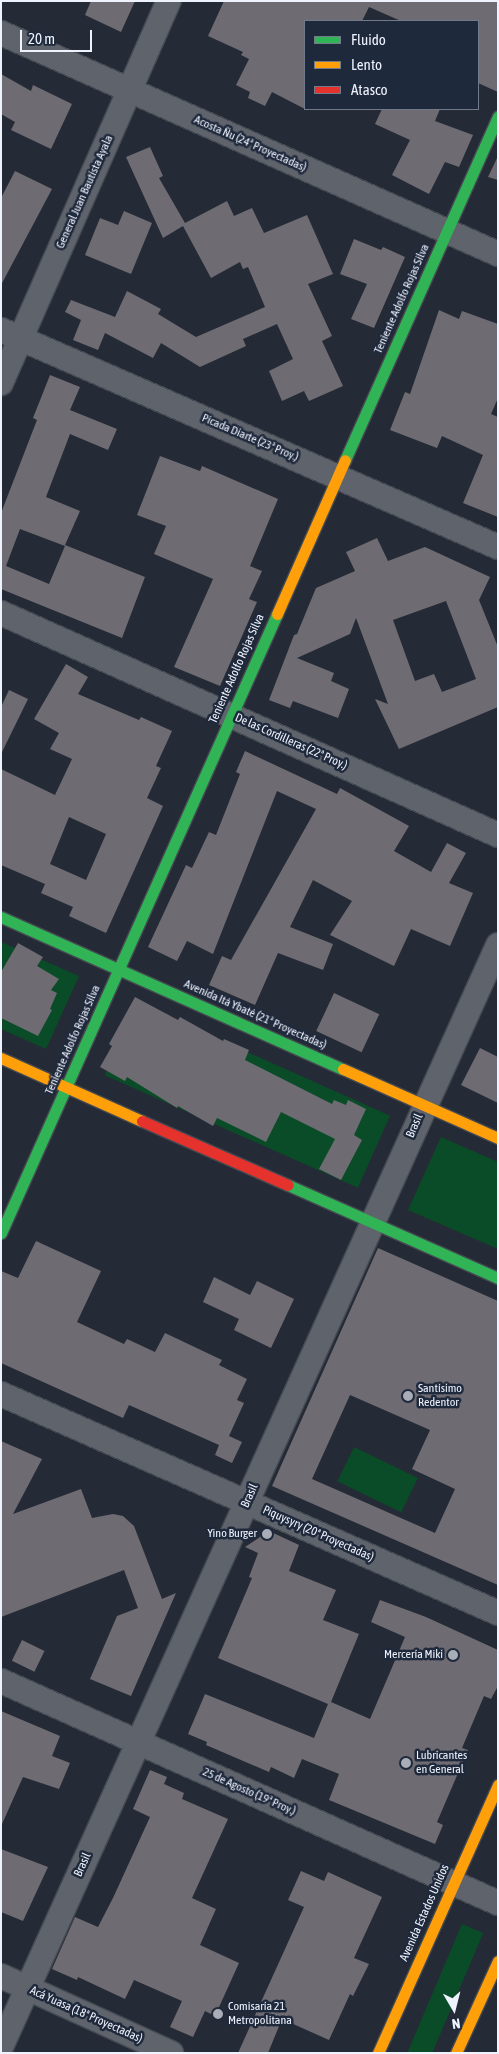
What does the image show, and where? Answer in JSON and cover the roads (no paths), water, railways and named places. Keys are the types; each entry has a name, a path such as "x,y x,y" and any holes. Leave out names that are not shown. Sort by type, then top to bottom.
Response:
{"main road":[{"name":"Teniente Adolfo Rojas Silva","path":"1,1233 498,117"},
{"name":"Avenida Itá Ybaté (21ª Proyectadas)","path":"1,917 498,1138"},
{"path":"1,1058 498,1278"},
{"name":"Avenida Estados Unidos","path":"378,2053 498,1785"},
{"path":"456,2053 498,1961"}],"street":[{"name":"General Juan Bautista Ayala","path":"1,383 11,334 130,91 169,1"},
{"name":"Acosta Ñu (24ª Proyectadas)","path":"1,33 498,254"},
{"name":"Picada Diarte (23ª Proy.)","path":"11,334 498,547"},
{"name":"De las Cordilleras (22ª Proy.)","path":"1,613 498,835"},
{"name":"Brasil","path":"1,2047 373,1223 424,1105 498,945"},
{"name":"Piquysyry (20ª Proyectadas)","path":"1,1394 498,1613"},
{"name":"25 de Agosto (19ª Proy.)","path":"1,1681 498,1903"},
{"name":"Acá Yuasa (18ª Proyectadas)","path":"1,1976 171,2053"}],"place":[{"name":"Santísimo Redentor","path":"408,1396"},
{"name":"Yino Burger","path":"267,1534"},
{"name":"Mercería Miki","path":"453,1655"},
{"name":"Lubricantes en General","path":"406,1763"},
{"name":"Comisaría 21 Metropolitana","path":"218,2014"}]}
